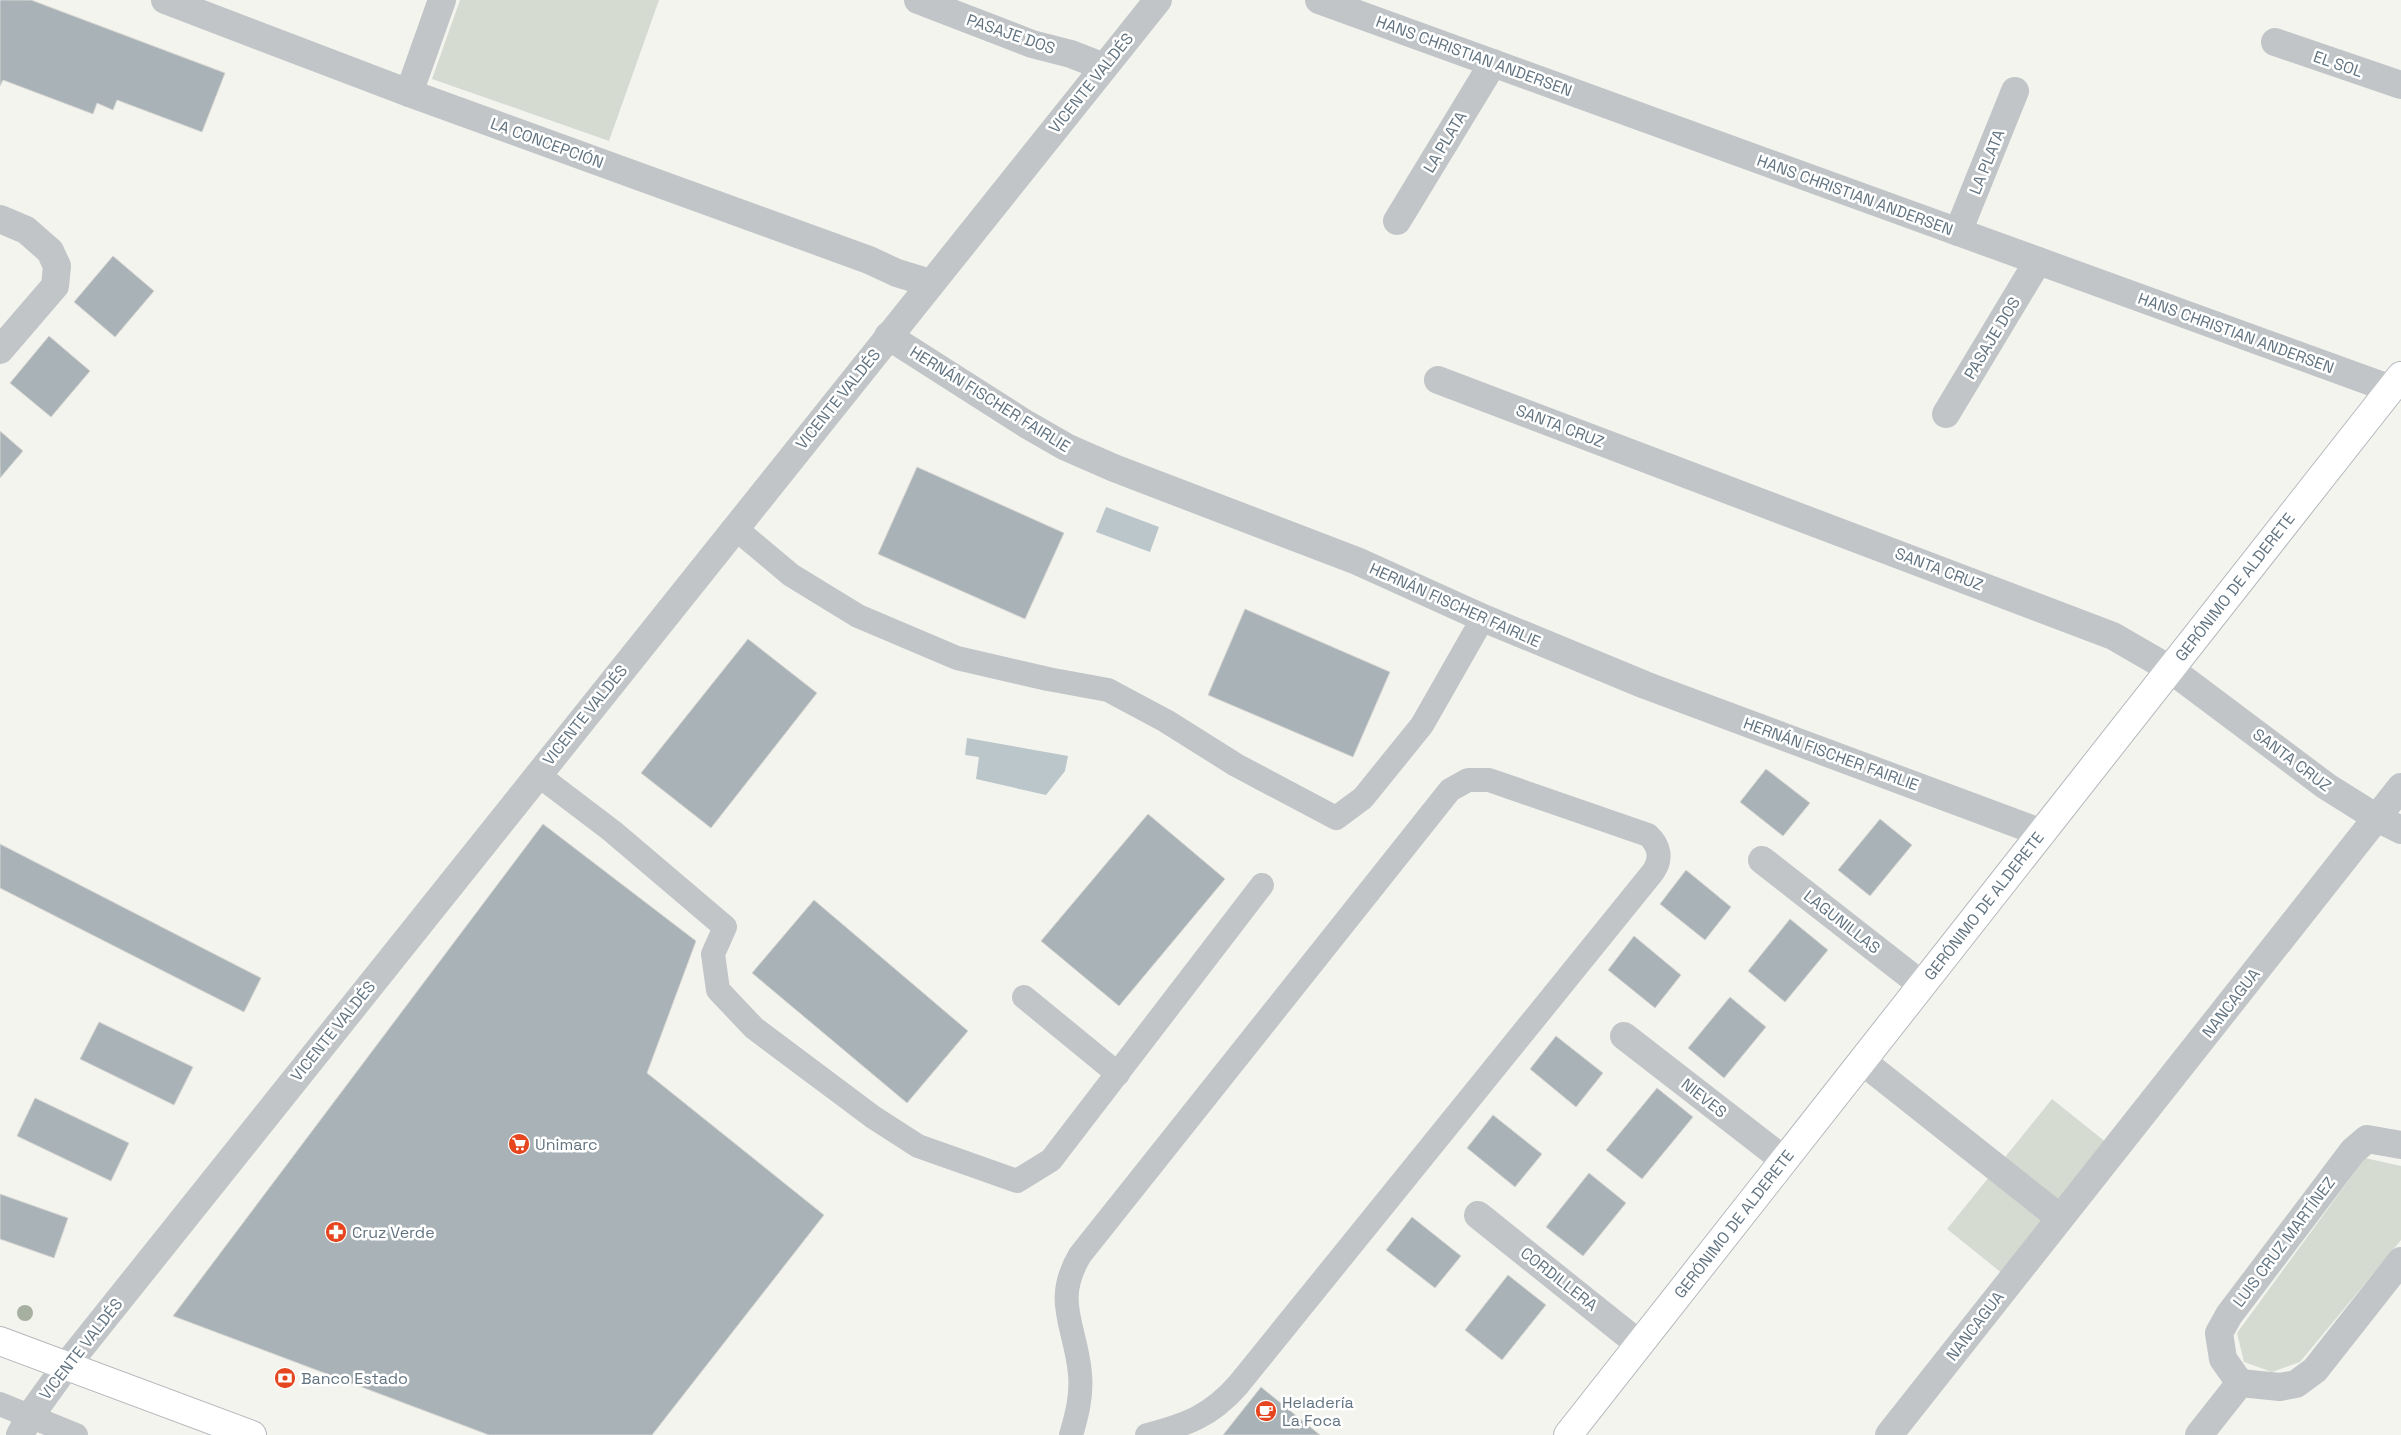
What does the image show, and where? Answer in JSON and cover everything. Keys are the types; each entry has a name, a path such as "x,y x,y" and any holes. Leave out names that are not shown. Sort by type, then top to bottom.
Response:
{"main road":[{"name":"GERÓNIMO DE ALDERETE","path":"1568,1435 2396,383"},
{"path":"0,1341 252,1435"}],"street":[{"name":"LA CONCEPCIÓN","path":"165,0 409,93 860,257 897,273 930,283"},
{"path":"409,93 442,0"},
{"name":"PASAJE DOS","path":"918,0 1032,44 1071,54 1104,66"},
{"name":"VICENTE VALDÉS","path":"25,1426 66,1366 537,774 1158,0"},
{"name":"HANS CHRISTIAN ANDERSEN","path":"1319,0 2038,261 2396,383"},
{"name":"EL SOL","path":"2275,42 2401,85"},
{"name":"LA PLATA","path":"1397,221 1493,63"},
{"name":"LA PLATA","path":"1958,232 2015,91"},
{"path":"0,219 26,230 50,252 57,266 55,286 0,350"},
{"name":"PASAJE DOS","path":"1946,414 2038,261"},
{"name":"HERNÁN FISCHER FAIRLIE","path":"888,336 1019,420 1066,447 1114,468 1357,561 1483,618 1645,685 2042,832"},
{"name":"SANTA CRUZ","path":"1438,380 2114,636 2170,669 2326,786 2377,818 2401,830"},
{"name":"NANCAGUA","path":"1889,1435 2401,787"},
{"name":"LAGUNILLAS","path":"1762,860 1922,985"},
{"name":"NIEVES","path":"1624,1036 1784,1160"},
{"path":"1862,1061 2060,1218"},
{"name":"LUIS CRUZ MARTÍNEZ","path":"2240,1384 2222,1359 2219,1334 2229,1315 2353,1151 2367,1139 2401,1145"},
{"name":"CORDILLERA","path":"1478,1215 1640,1344"},
{"path":"2199,1435 2240,1384 2280,1387 2296,1384 2316,1370 2401,1261"}],"lane":[{"path":"735,528 791,575 858,616 957,658 1048,680 1108,690 1166,722 1236,766 1336,818 1363,798 1422,725 1483,618"},
{"path":"537,774 612,831 725,927 713,954 718,990 754,1028 873,1117 918,1146 1017,1181 1051,1160 1262,885"},
{"path":"1071,1435 1077,1415 1080,1374 1066,1297 1067,1282 1080,1255 1450,790 1468,780 1489,780 1648,835 1658,847 1658,865 1653,872 1238,1385 1226,1399 1196,1420 1147,1435"},
{"path":"1024,997 1118,1074"},
{"path":"0,1404 25,1426 76,1435"}],"shaded area":[{"path":"460,0 659,0 609,141 432,79"},
{"path":"1106,507 1159,527 1150,552 1096,532"},
{"path":"967,738 1068,756 1065,771 1046,795 976,779 979,757 965,755"},
{"path":"2052,1099 2107,1143 2003,1274 1947,1229"},
{"path":"2365,1158 2401,1166 2401,1240 2300,1362 2272,1372 2244,1362 2237,1333"}],"building":[{"path":"0,0 31,0 225,73 202,132 117,100 113,110 97,103 93,114 3,80 0,86"},
{"path":"113,256 154,291 115,337 74,302"},
{"path":"49,336 90,371 51,417 10,383"},
{"path":"0,431 23,451 0,478"},
{"path":"917,467 1064,533 1025,619 878,554"},
{"path":"1245,609 1390,672 1353,757 1208,695"},
{"path":"748,639 817,693 711,828 641,773"},
{"path":"1766,769 1810,803 1783,836 1740,802"},
{"path":"1148,814 1225,879 1119,1006 1041,941"},
{"path":"1880,819 1912,845 1870,896 1838,870"},
{"name":"Unimarc","path":"543,824 696,941 647,1073 824,1215 652,1435 489,1435 173,1316"},
{"path":"0,844 261,978 244,1012 0,888"},
{"path":"1686,870 1731,907 1705,940 1660,904"},
{"path":"814,900 968,1031 907,1103 752,973"},
{"path":"1790,919 1828,950 1785,1002 1748,971"},
{"path":"1634,936 1681,975 1655,1008 1608,970"},
{"path":"1730,997 1766,1027 1724,1078 1688,1048"},
{"path":"99,1022 193,1067 174,1105 80,1059"},
{"path":"1556,1036 1603,1073 1576,1107 1530,1069"},
{"path":"1657,1088 1693,1117 1642,1179 1606,1150"},
{"path":"35,1098 129,1143 111,1181 17,1136"},
{"path":"1493,1115 1542,1154 1515,1187 1467,1148"},
{"path":"1589,1173 1626,1203 1583,1256 1546,1227"},
{"path":"0,1194 68,1218 54,1258 0,1239"},
{"path":"1412,1217 1461,1256 1435,1288 1386,1250"},
{"path":"1508,1275 1546,1305 1502,1360 1465,1330"},
{"name":"Heladería La Foca","path":"1261,1387 1320,1435 1223,1435"}],"place":[{"name":"Unimarc","path":"519,1144"},
{"name":"Cruz Verde","path":"336,1232"},
{"name":"Banco Estado","path":"285,1378"},
{"name":"Heladería La Foca","path":"1266,1411"}]}
